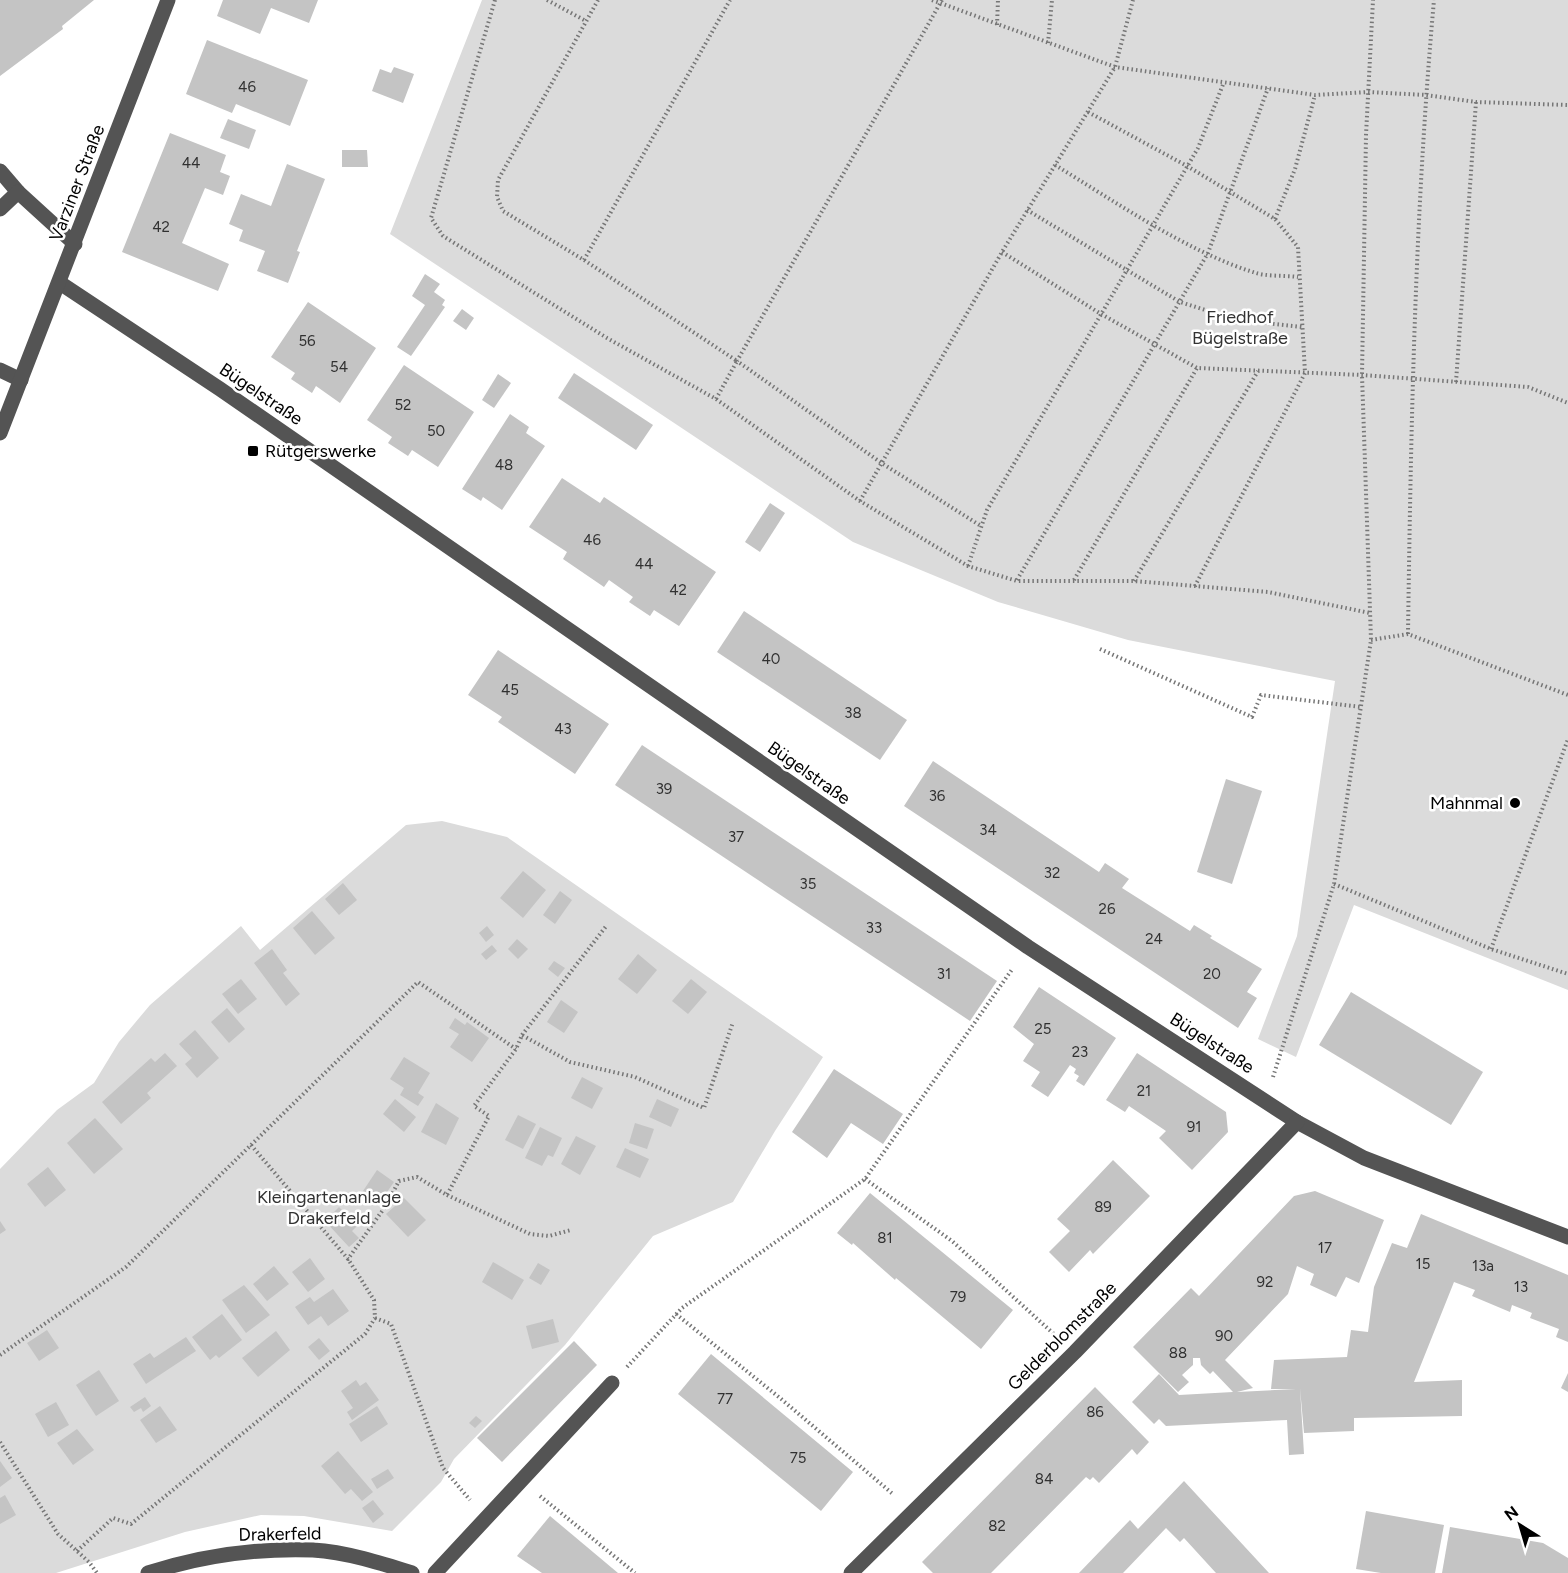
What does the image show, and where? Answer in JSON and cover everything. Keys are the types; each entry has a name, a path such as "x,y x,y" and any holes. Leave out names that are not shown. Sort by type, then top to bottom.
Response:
{"street":[{"name":"Varziner Straße","path":"0,433 168,0"},
{"path":"0,171 18,192 75,244"},
{"path":"0,209 18,192"},
{"name":"Bügelstraße","path":"60,283 220,389 1028,947 1297,1122 1364,1158 1568,1238"},
{"path":"0,370 21,380"},
{"name":"Gelderblomstraße","path":"851,1573 1075,1352 1297,1122"},
{"path":"435,1573 612,1383"},
{"name":"Drakerfeld","path":"148,1573 173,1565 244,1552 314,1550 372,1561 412,1573"}],"path":[{"path":"495,0 431,218 443,236 607,338 716,399 860,501 968,566 1017,581 1134,581 1194,588 1268,592 1370,614"},
{"path":"547,0 586,21"},
{"path":"598,0 498,180 497,197 503,211 584,260 737,361 883,464 981,526"},
{"path":"584,260 730,0"},
{"path":"932,0 1115,67 1315,95 1368,92 1426,95 1476,102 1568,105"},
{"path":"997,25 998,0"},
{"path":"1048,43 1052,0"},
{"path":"860,501 1002,252 1115,67 1133,0"},
{"path":"1265,1100 1288,1035 1334,884 1371,640 1362,375 1368,92 1373,0"},
{"path":"1408,634 1412,379 1426,95 1434,0"},
{"path":"716,399 942,3"},
{"path":"968,566 987,510 1198,148 1224,82"},
{"path":"1017,581 1208,253 1268,88"},
{"path":"1275,219 1295,169 1315,95"},
{"path":"1456,382 1476,102"},
{"path":"1088,112 1187,166 1230,194 1275,219 1298,247 1305,373 1194,588"},
{"path":"1055,165 1154,225 1208,253 1254,273 1298,277"},
{"path":"1027,210 1180,302 1237,321 1302,327"},
{"path":"1002,252 1101,314 1197,369 1362,375 1528,387 1568,403"},
{"path":"1074,580 1197,369"},
{"path":"1134,581 1258,371"},
{"path":"1371,640 1408,634 1568,695"},
{"path":"1100,649 1252,717 1261,695 1361,707"},
{"path":"1491,949 1568,739"},
{"path":"1334,884 1491,949 1568,975"},
{"path":"447,1195 489,1116 474,1106 516,1049 522,1035 607,925"},
{"path":"612,1383 676,1314 865,1179 1028,947"},
{"path":"0,1355 126,1267 418,982 516,1049"},
{"path":"522,1035 570,1062 635,1077 704,1108 733,1022"},
{"path":"77,1551 113,1518 131,1524 154,1508 214,1454 365,1334 375,1318 374,1300 348,1258 251,1145"},
{"path":"348,1258 385,1207 399,1181 417,1177 447,1195 530,1234 549,1236 571,1230"},
{"path":"865,1179 952,1241 1075,1352"},
{"path":"676,1314 780,1398 913,1511"},
{"path":"375,1318 391,1324 443,1468 484,1518"},
{"path":"0,1442 58,1534 97,1573"},
{"path":"521,1481 635,1573"}],"green space":[{"name":"Friedhof Bügelstraße","path":"482,0 1568,0 1568,990 1354,905 1296,1057 1258,1039 1297,936 1335,681 1128,640 998,602 853,542 390,234"},
{"name":"Kleingartenanlage Drakerfeld","path":"442,821 507,837 823,1057 733,1202 653,1236 565,1345 454,1459 441,1482 392,1531 304,1516 261,1515 185,1532 56,1573 0,1573 0,1169 57,1110 94,1083 119,1042 150,1005 241,926 260,950 406,825"}],"building":[{"path":"0,0 94,0 62,26 63,29 0,76"},
{"path":"223,0 318,0 309,23 271,8 260,34 217,16"},
{"path":"207,40 308,80 290,126 236,104 232,113 186,94"},
{"path":"394,67 414,74 403,103 372,91 380,69 391,73"},
{"path":"228,119 256,130 249,149 220,138"},
{"path":"170,133 226,155 220,172 230,176 223,195 205,188 182,243 229,264 218,291 122,252"},
{"path":"342,150 367,150 368,167 342,167"},
{"path":"287,164 325,179 297,251 300,252 288,283 257,271 265,251 239,241 243,230 229,224 241,194 271,206"},
{"path":"425,274 440,284 434,292 445,300 442,305 445,307 411,356 397,347 425,305 412,296"},
{"path":"308,302 376,348 340,403 316,386 312,393 291,379 295,373 271,357"},
{"path":"462,309 474,318 466,330 453,321"},
{"path":"404,365 474,412 438,467 412,450 408,456 388,443 392,437 367,420"},
{"path":"574,373 653,425 636,450 558,398"},
{"path":"498,374 511,383 494,408 482,400"},
{"path":"510,414 529,427 526,433 545,446 502,510 483,497 481,501 462,489"},
{"path":"562,478 600,503 604,497 716,572 679,626 654,610 650,616 629,602 633,597 609,580 604,587 563,559 567,552 529,527"},
{"path":"770,503 785,513 760,552 745,542"},
{"path":"744,611 907,720 880,760 717,652"},
{"path":"498,650 609,724 575,774 498,722 502,717 468,695"},
{"path":"642,745 997,981 970,1021 615,785"},
{"path":"933,761 1099,872 1105,863 1129,879 1122,888 1190,931 1194,925 1212,936 1210,938 1262,969 1247,992 1257,998 1238,1028 904,806"},
{"path":"1226,779 1262,791 1232,884 1197,872"},
{"path":"523,871 546,890 523,918 500,898"},
{"path":"343,883 357,900 339,915 325,899"},
{"path":"560,891 572,900 555,924 543,915"},
{"path":"312,911 335,938 315,955 293,928"},
{"path":"487,926 494,935 486,942 479,933"},
{"path":"517,939 528,949 518,959 508,949"},
{"path":"492,945 497,951 486,960 481,954"},
{"path":"272,949 287,970 283,973 300,994 286,1006 254,963"},
{"path":"638,954 657,970 637,994 618,979"},
{"path":"554,961 565,968 558,977 548,969"},
{"path":"241,979 257,999 238,1014 222,994"},
{"path":"691,979 707,992 688,1014 672,1001"},
{"path":"1039,987 1116,1038 1084,1086 1076,1081 1079,1076 1074,1073 1076,1069 1070,1065 1048,1097 1031,1086 1040,1072 1023,1061 1034,1044 1013,1027"},
{"path":"1351,992 1483,1072 1451,1125 1319,1045"},
{"path":"561,1000 578,1012 564,1033 547,1022"},
{"path":"227,1008 245,1029 229,1043 211,1022"},
{"path":"455,1018 465,1025 467,1022 489,1038 472,1062 450,1047 459,1034 449,1028"},
{"path":"195,1030 219,1058 197,1078 185,1064 192,1058 179,1044"},
{"path":"165,1053 177,1066 147,1093 151,1098 121,1124 102,1102 151,1058 155,1062"},
{"path":"1137,1053 1226,1112 1228,1132 1192,1170 1159,1138 1166,1131 1129,1106 1125,1112 1106,1100"},
{"path":"404,1057 430,1073 418,1093 424,1097 418,1106 400,1095 404,1088 390,1079"},
{"path":"834,1069 903,1114 883,1144 851,1123 827,1158 792,1132"},
{"path":"582,1077 603,1088 592,1109 571,1098"},
{"path":"395,1099 416,1117 404,1132 383,1114"},
{"path":"657,1099 679,1109 671,1127 649,1117"},
{"path":"436,1103 459,1118 446,1145 421,1132"},
{"path":"518,1115 536,1124 523,1149 505,1140"},
{"path":"95,1118 123,1149 94,1174 67,1143"},
{"path":"635,1123 654,1129 647,1149 629,1143"},
{"path":"540,1127 562,1138 553,1157 548,1155 542,1166 525,1158"},
{"path":"576,1136 596,1146 580,1175 561,1164"},
{"path":"625,1148 649,1159 640,1178 616,1167"},
{"path":"1113,1160 1150,1196 1093,1254 1090,1250 1069,1272 1049,1252 1070,1231 1057,1219"},
{"path":"48,1167 66,1190 45,1207 27,1184"},
{"path":"377,1170 394,1182 378,1205 361,1194"},
{"path":"1315,1191 1384,1220 1359,1283 1346,1277 1336,1297 1310,1285 1314,1274 1297,1266 1288,1294 1225,1360 1253,1388 1237,1392 1296,1389 1271,1389 1274,1360 1347,1357 1351,1330 1368,1332 1374,1287 1392,1243 1407,1248 1421,1214 1568,1275 1568,1342 1556,1337 1559,1329 1530,1318 1532,1313 1512,1305 1510,1312 1472,1296 1475,1290 1454,1282 1414,1382 1462,1380 1462,1416 1354,1418 1354,1431 1304,1433 1300,1388 1304,1454 1289,1455 1287,1420 1166,1426 1159,1419 1154,1424 1132,1402 1159,1374 1179,1395 1233,1392 1213,1371 1210,1374 1201,1365 1200,1358 1193,1358 1193,1365 1182,1375 1189,1382 1178,1392 1133,1347 1191,1288 1199,1296 1294,1196"},
{"path":"870,1193 1013,1310 981,1349 853,1243 852,1245 837,1233"},
{"path":"404,1198 426,1220 408,1237 386,1214"},
{"path":"339,1207 357,1226 352,1231 359,1238 349,1247 325,1221"},
{"path":"0,1221 6,1230 0,1234"},
{"path":"310,1258 325,1279 308,1292 292,1272"},
{"path":"493,1262 524,1280 512,1300 482,1282"},
{"path":"538,1263 550,1270 541,1285 529,1278"},
{"path":"274,1266 289,1284 267,1301 253,1284"},
{"path":"244,1285 270,1315 246,1333 222,1300"},
{"path":"333,1289 349,1311 328,1326 321,1316 308,1325 295,1307 310,1297 314,1302"},
{"path":"222,1314 242,1340 219,1358 216,1355 210,1360 192,1337"},
{"path":"553,1319 559,1342 532,1349 526,1326"},
{"path":"47,1330 59,1348 39,1361 27,1343"},
{"path":"276,1331 290,1350 258,1377 242,1358"},
{"path":"186,1337 196,1351 146,1384 133,1364 150,1353 154,1358"},
{"path":"319,1338 330,1351 319,1360 308,1347"},
{"path":"574,1341 597,1365 502,1462 477,1438"},
{"path":"711,1354 853,1472 821,1511 678,1394"},
{"path":"99,1370 119,1401 96,1416 76,1385"},
{"path":"1568,1373 1568,1392 1561,1388"},
{"path":"356,1380 360,1386 366,1382 379,1400 352,1420 347,1412 353,1408 341,1391"},
{"path":"1095,1387 1149,1442 1137,1455 1132,1449 1099,1483 1093,1477 1090,1480 1086,1477 991,1573 933,1573 922,1562"},
{"path":"145,1397 151,1406 143,1412 141,1408 134,1412 130,1407"},
{"path":"56,1402 69,1425 48,1437 35,1414"},
{"path":"160,1406 177,1430 156,1443 140,1420"},
{"path":"377,1406 388,1424 361,1442 349,1424"},
{"path":"476,1416 482,1421 475,1428 469,1423"},
{"path":"77,1429 94,1450 73,1465 57,1443"},
{"path":"338,1451 373,1492 362,1501 351,1489 345,1494 321,1466"},
{"path":"0,1461 12,1478 0,1487"},
{"path":"388,1469 394,1478 377,1489 371,1479"},
{"path":"1184,1481 1269,1573 1216,1573 1184,1538 1180,1542 1166,1528 1123,1573 1079,1573 1130,1520 1138,1529"},
{"path":"5,1495 16,1515 0,1524 0,1498"},
{"path":"373,1500 384,1514 373,1523 362,1508"},
{"path":"1366,1511 1444,1525 1435,1573 1381,1573 1356,1569"},
{"path":"550,1516 618,1573 542,1573 517,1556"},
{"path":"1450,1527 1543,1543 1568,1558 1568,1573 1442,1573"}],"place":[{"name":"Rütgerswerke","path":"253,451"},
{"name":"Mahnmal","path":"1515,803"}]}
